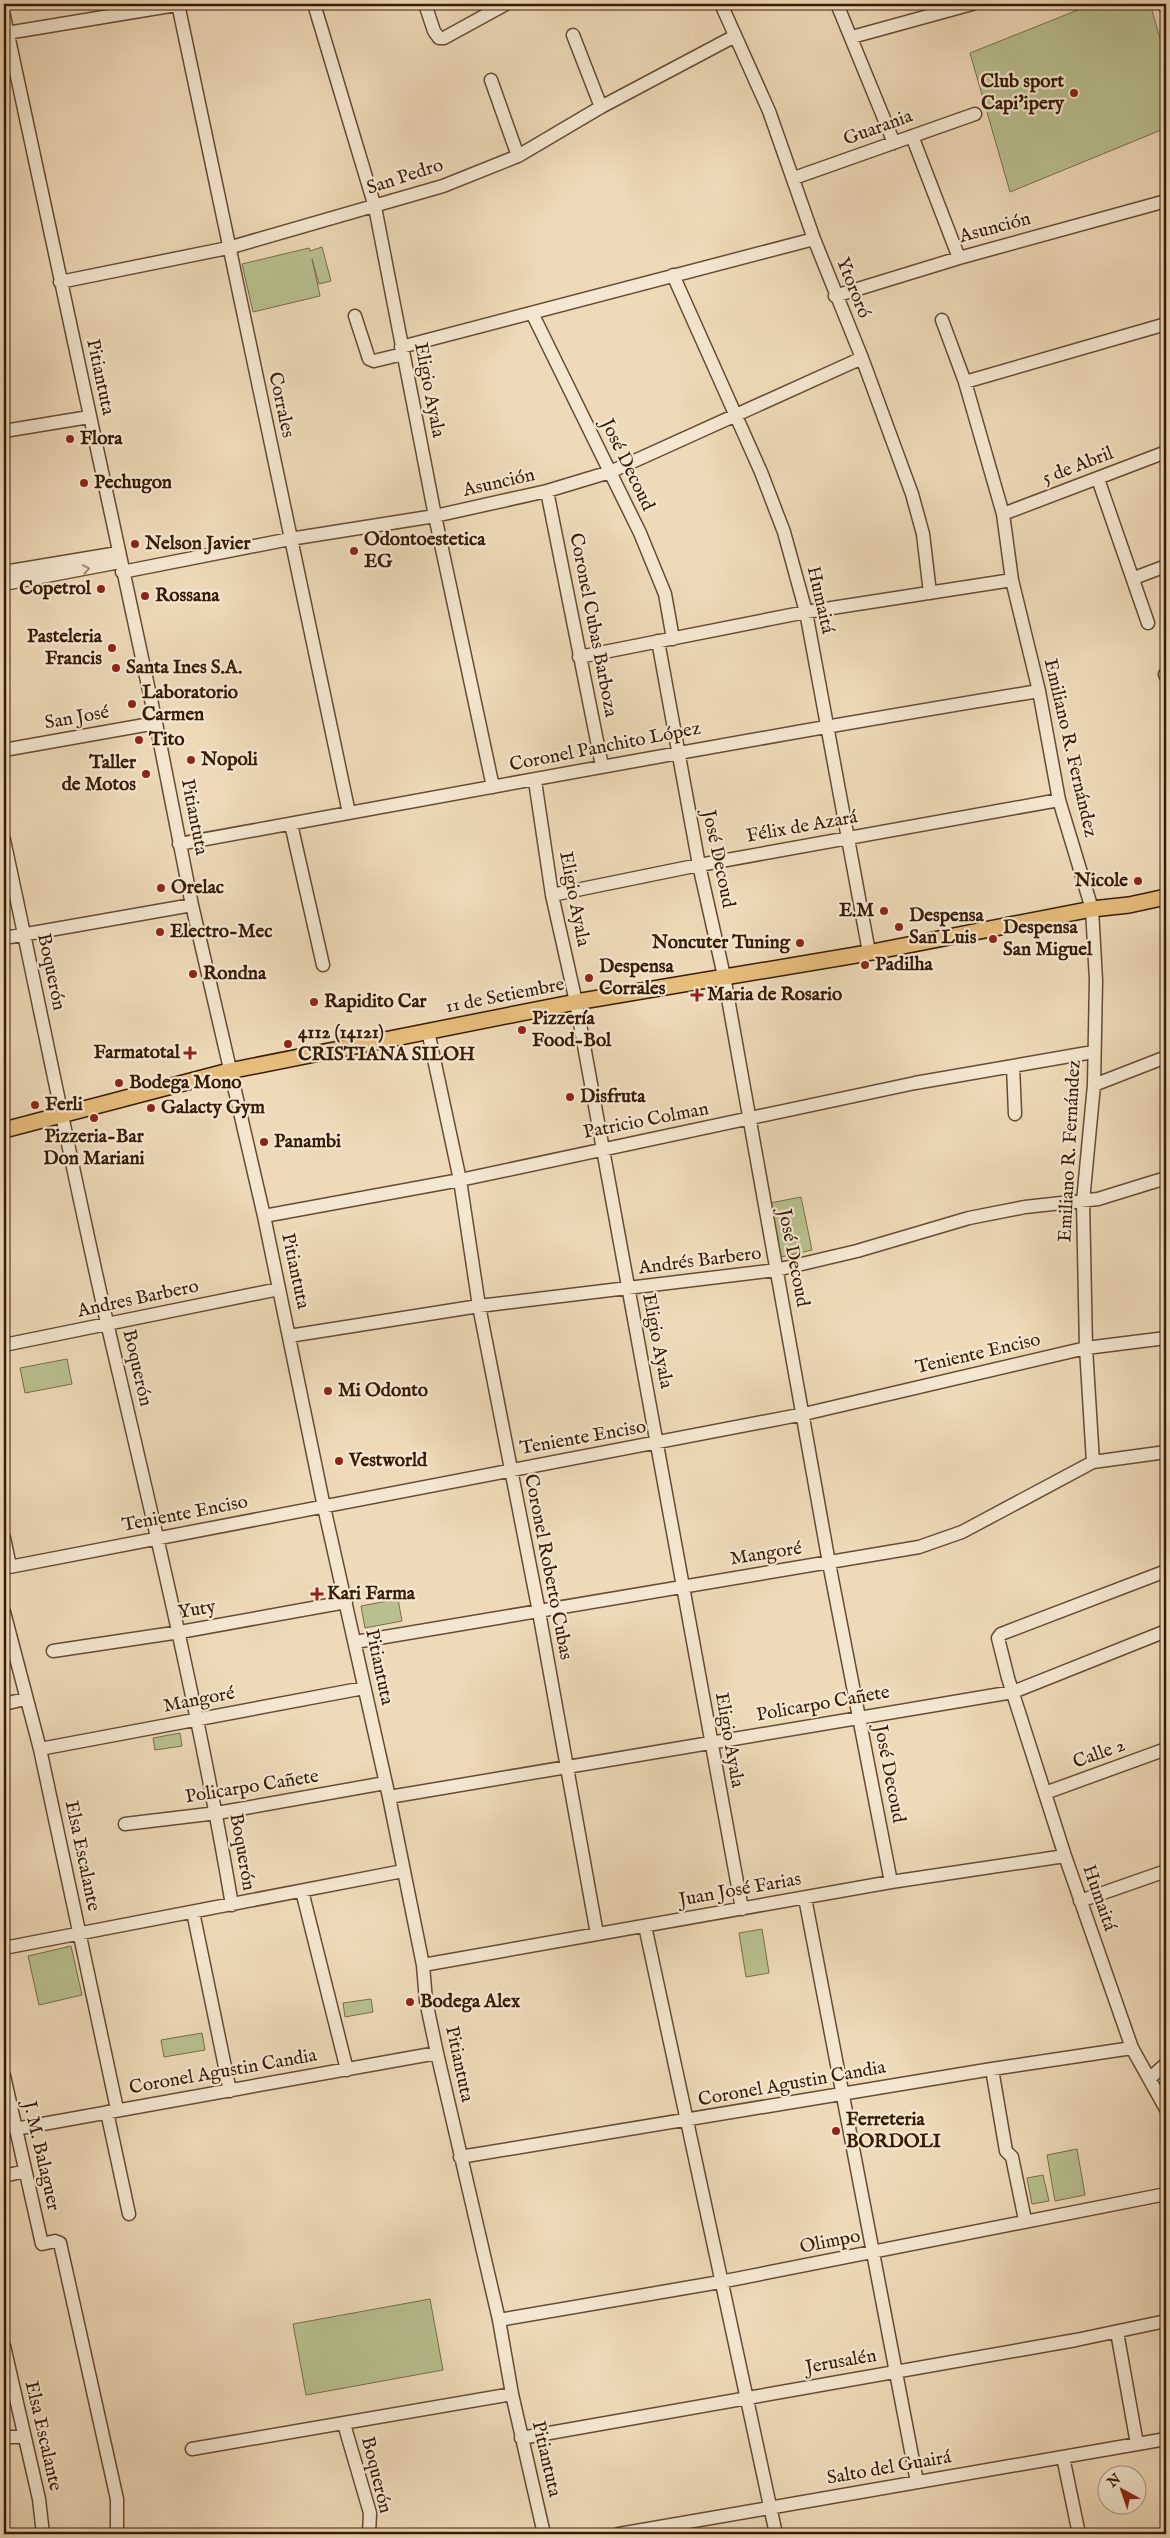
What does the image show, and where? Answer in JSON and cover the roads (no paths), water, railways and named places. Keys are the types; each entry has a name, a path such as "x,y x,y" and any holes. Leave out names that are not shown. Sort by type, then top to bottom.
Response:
{"main road":[{"name":"11 de Setiembre","path":"4,1130 229,1071 576,1002 869,952 1092,909 1129,905 1166,896"}],"street":[{"name":"Corrales","path":"178,4 228,248 349,813"},
{"path":"7,40 182,4"},
{"name":"Eligio Ayala","path":"314,4 375,207 435,516 493,787"},
{"path":"424,4 434,31 439,38 444,38 506,4"},
{"name":"Ytororó","path":"721,4 769,111 835,296 862,358 912,494 923,534 930,593"},
{"path":"837,4 894,143"},
{"path":"852,37 972,4"},
{"path":"1165,4 1166,8"},
{"name":"Pitiantuta","path":"4,16 7,40 156,723 192,905 264,1216 324,1507 389,1797 423,1965 426,2001 437,2053 499,2320 521,2438 544,2534"},
{"path":"573,35 601,107"},
{"name":"San Pedro","path":"60,282 228,248 443,186 518,156 601,107 735,36"},
{"path":"491,80 518,156"},
{"name":"Guarania","path":"794,178 975,114"},
{"path":"912,136 959,258"},
{"name":"Asunción","path":"835,296 959,258 1166,201"},
{"path":"355,316 369,359 374,361 532,313 673,274 814,239"},
{"name":"Humaitá","path":"673,274 737,416 784,532 806,612 846,838 869,952"},
{"name":"José Decoud","path":"532,313 640,533 664,594 673,639"},
{"name":"Emiliano R. Fernández","path":"942,320 965,382 1002,514 1012,580 1039,691 1060,800 1092,909 1096,980 1094,1085 1083,1201 1086,1348 1093,1462"},
{"path":"965,382 1166,324"},
{"name":"Asunción","path":"4,572 120,562 290,539 435,516 547,491 610,472 862,358"},
{"path":"4,432 89,417"},
{"name":"5 de Abril","path":"1002,514 1166,452"},
{"path":"1098,479 1134,578 1148,623"},
{"name":"Coronel Cubas Barboza","path":"547,491 602,766"},
{"name":"Asunción","path":"4,584 120,562"},
{"path":"1134,578 1166,566"},
{"path":"579,657 806,612 1012,580"},
{"name":"José Decoud","path":"658,641 699,865 724,976 748,1120 804,1414 829,1563 891,1882"},
{"name":"Coronel Panchito López","path":"180,844 535,781 602,766 826,726 1039,691"},
{"name":"San José","path":"4,750 156,723"},
{"name":"Eligio Ayala","path":"535,781 552,895 576,1002 710,1743 742,1909"},
{"name":"Félix de Azará","path":"552,895 699,865 1060,800"},
{"path":"292,824 323,964"},
{"name":"Boquerón","path":"4,840 108,1324 180,1632 217,1813 232,1905"},
{"path":"4,938 192,905"},
{"name":"Coronel Roberto Cubas","path":"428,1031 460,1180 479,1306 539,1612 597,1934"},
{"name":"Patricio Colman","path":"264,1216 460,1180 915,1083 1094,1052"},
{"path":"1094,1085 1166,1057"},
{"path":"1013,1066 1016,1114"},
{"name":"Andrés Barbero","path":"289,1336 479,1306 776,1270 857,1251 969,1218 1025,1207 1083,1201 1115,1194 1166,1178"},
{"name":"Andres Barbero","path":"4,1345 279,1289"},
{"name":"Teniente Enciso","path":"7,1567 510,1470 657,1444 804,1414 1086,1348 1166,1338"},
{"name":"Mangoré","path":"355,1642 919,1547 941,1540 988,1518 1093,1462 1166,1452"},
{"path":"4,1538 7,1567"},
{"name":"Humaitá","path":"1166,1571 1001,1634 998,1644 1065,1856 1132,2048 1166,2109"},
{"name":"Yuty","path":"54,1651 180,1632 346,1602"},
{"name":"Elsa Escalante","path":"4,1612 25,1699 40,1750 78,1932 112,2110 129,2214"},
{"name":"Policarpo Cañete","path":"389,1797 1013,1692 1166,1631"},
{"name":"Mangoré","path":"40,1750 364,1688"},
{"path":"4,1704 25,1699"},
{"name":"Calle 2","path":"1045,1793 1166,1750"},
{"name":"Policarpo Cañete","path":"125,1824 217,1813 385,1783"},
{"name":"Juan José Farias","path":"423,1965 891,1882 1065,1856"},
{"path":"4,1948 78,1932 232,1905 403,1871"},
{"path":"1080,1901 1166,1871"},
{"path":"302,1891 347,2070"},
{"path":"805,1898 917,2482"},
{"path":"193,1912 230,2091"},
{"path":"645,1926 720,2282 776,2534"},
{"name":"Coronel Agustin Candia","path":"460,2157 686,2121 992,2068 1132,2048"},
{"name":"Coronel Agustin Candia","path":"15,2129 112,2110 230,2091 437,2053"},
{"path":"1150,2078 1166,2064"},
{"path":"992,2068 1006,2151 1012,2157 1025,2220"},
{"name":"J. M. Balaguer","path":"4,2076 42,2244 55,2241 60,2243 117,2499 117,2534"},
{"path":"4,2176 26,2171"},
{"name":"Olimpo","path":"499,2320 874,2253 1025,2220 1166,2194"},
{"name":"Jerusalén","path":"521,2438 1117,2332 1166,2321"},
{"path":"1117,2332 1137,2444"},
{"name":"Elsa Escalante","path":"4,2346 42,2514 43,2534"},
{"path":"192,2449 512,2394"},
{"name":"Boquerón","path":"344,2424 370,2514 369,2534"},
{"path":"4,2437 24,2437"},
{"name":"Salto del Guairá","path":"619,2534 1166,2439"},
{"path":"1063,2457 1079,2534"}],"place":[{"name":"Club sport Capi'ipery","path":"1074,93"},
{"name":"Flora","path":"70,439"},
{"name":"Pechugon","path":"84,483"},
{"name":"Nelson Javier","path":"135,544"},
{"name":"Odontoestetica EG","path":"354,551"},
{"name":"Copetrol","path":"101,589"},
{"name":"Rossana","path":"145,596"},
{"name":"Pasteleria Francis","path":"112,648"},
{"name":"Santa Ines S.A.","path":"116,668"},
{"name":"Laboratorio Carmen","path":"132,704"},
{"name":"Tito","path":"139,740"},
{"name":"Nopoli","path":"191,760"},
{"name":"Taller de Motos","path":"146,774"},
{"name":"Nicole","path":"1138,881"},
{"name":"Orelac","path":"161,888"},
{"name":"E.M","path":"884,911"},
{"name":"Despensa San Luis","path":"899,927"},
{"name":"Electro-Mec","path":"160,932"},
{"name":"Despensa San Miguel","path":"993,939"},
{"name":"Noncuter Tuning","path":"800,943"},
{"name":"Padilha","path":"865,965"},
{"name":"Rondna","path":"193,974"},
{"name":"Despensa Corrales","path":"589,978"},
{"name":"Maria de Rosario","path":"697,995"},
{"name":"Rapidito Car","path":"314,1002"},
{"name":"Pizzería Food-Bol","path":"522,1030"},
{"name":"4112 (14121) CRISTIANA SILOH","path":"288,1044"},
{"name":"Farmatotal","path":"190,1053"},
{"name":"Bodega Mono","path":"119,1083"},
{"name":"Disfruta","path":"570,1097"},
{"name":"Ferli","path":"35,1105"},
{"name":"Galacty Gym","path":"151,1108"},
{"name":"Pizzeria-Bar Don Mariani","path":"94,1118"},
{"name":"Panambi","path":"264,1142"},
{"name":"Mi Odonto","path":"328,1391"},
{"name":"Vestworld","path":"339,1461"},
{"name":"Kari Farma","path":"317,1594"},
{"name":"Bodega Alex","path":"410,2002"},
{"name":"Ferreteria BORDOLI","path":"836,2131"}]}
